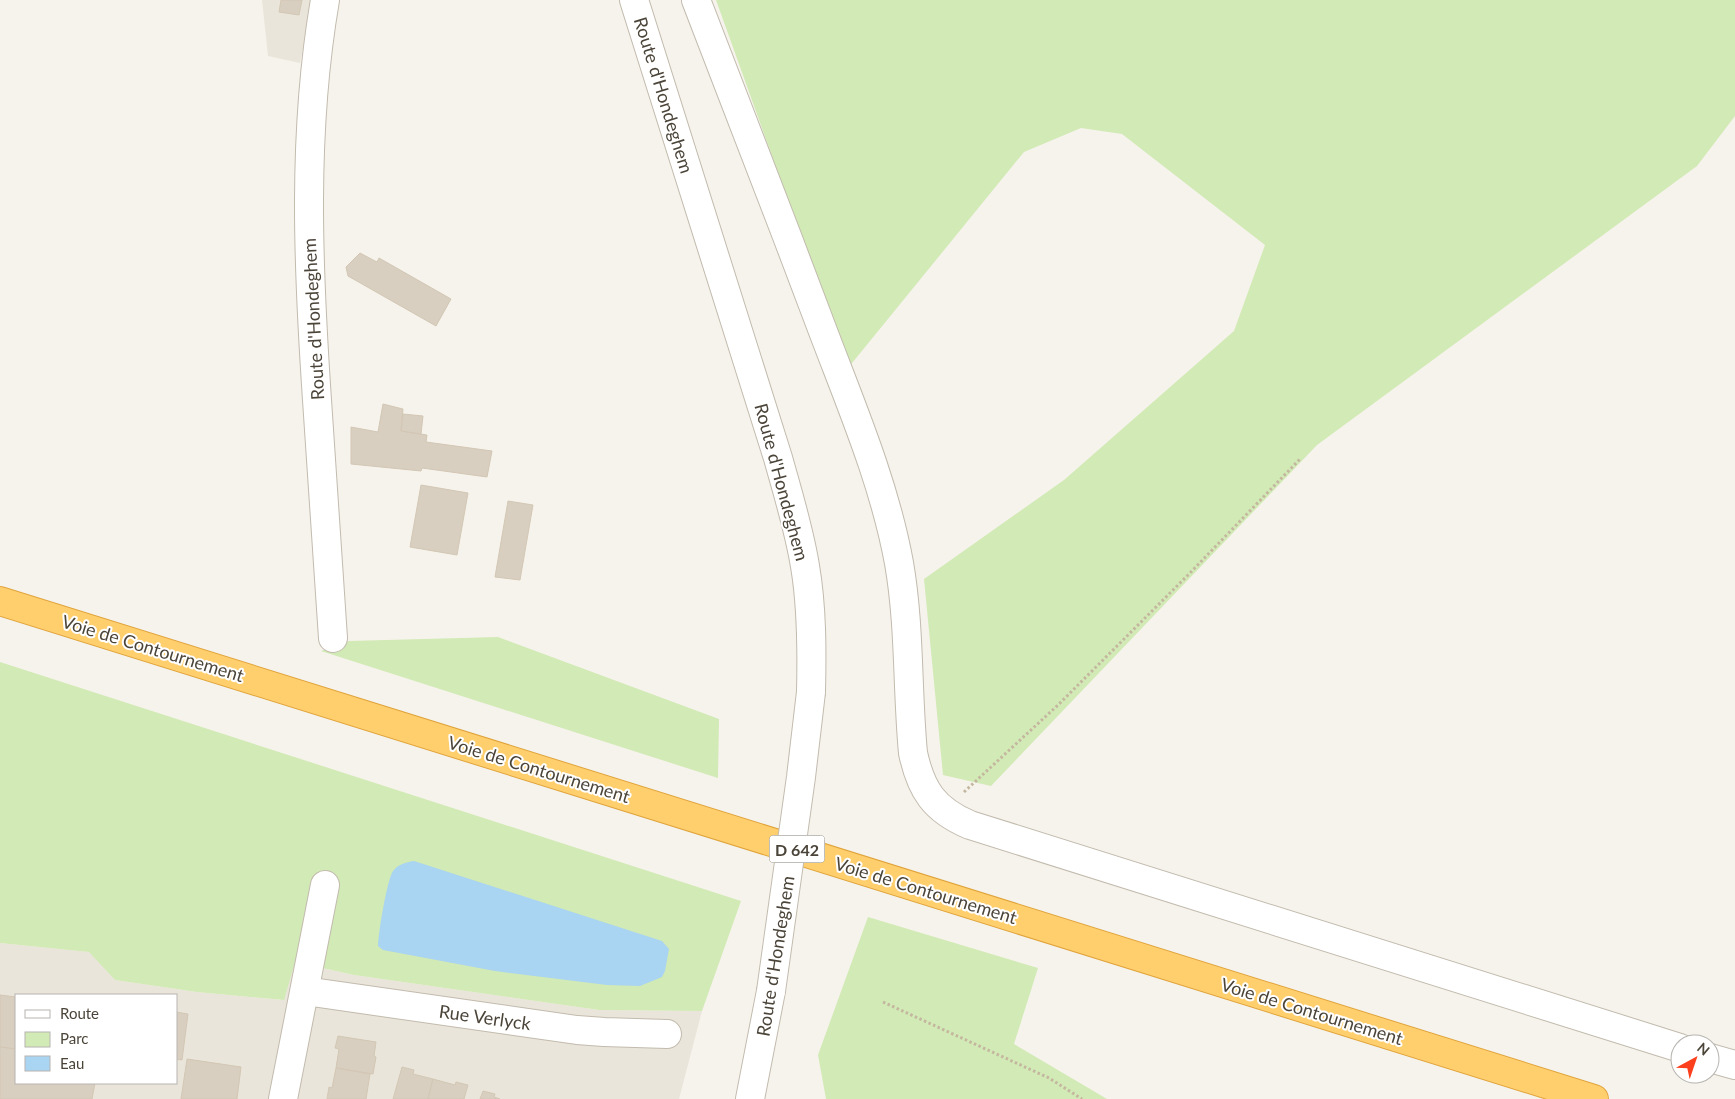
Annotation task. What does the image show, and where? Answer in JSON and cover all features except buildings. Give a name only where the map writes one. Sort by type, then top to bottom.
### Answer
[{"type":"highway","name":"Voie de Contournement","points":[[0,601],[1594,1099]]},
{"type":"street","name":"Route d'Hondeghem","points":[[325,0],[314,79],[308,202],[313,344],[333,638]]},
{"type":"street","name":"Route d'Hondeghem","points":[[634,0],[775,448],[793,511],[806,568],[812,657],[811,692],[771,991],[750,1099]]},
{"type":"street","points":[[696,0],[841,378],[880,488],[894,540],[902,587],[909,662],[913,753],[922,785],[932,800],[955,819],[970,825],[1670,1045]]},
{"type":"street","points":[[283,1099],[325,885]]},
{"type":"street","name":"Rue Verlyck","points":[[305,991],[577,1030],[667,1034]]},
{"type":"street","points":[[1720,1061],[1735,1065]]},
{"type":"path","points":[[944,811],[1065,698],[1301,458]]},
{"type":"path","points":[[883,1002],[1049,1078],[1082,1099]]},
{"type":"shaded area","points":[[262,0],[313,0],[300,63],[268,56]]},
{"type":"shaded area","points":[[0,943],[90,952],[115,980],[197,992],[283,1000],[294,962],[354,975],[599,1010],[702,1011],[679,1099],[0,1099]]},
{"type":"green space","points":[[716,0],[1735,0],[1735,116],[1697,166],[1317,445],[991,786],[943,775],[924,579],[1064,480],[1234,331],[1265,245],[1122,134],[1081,128],[1024,152],[848,368]]},
{"type":"green space","points":[[498,637],[719,719],[718,778],[321,651],[349,641]]},
{"type":"green space","points":[[0,662],[741,901],[702,1011],[599,1010],[354,975],[295,962],[284,1000],[197,992],[115,980],[89,952],[0,943]]},
{"type":"green space","points":[[868,917],[1038,968],[1014,1044],[1107,1099],[826,1099],[818,1055]]},
{"type":"water","points":[[414,861],[662,941],[669,949],[665,971],[662,977],[640,986],[607,985],[495,971],[383,950],[378,946],[378,940],[383,907],[391,876],[397,867]]}]
